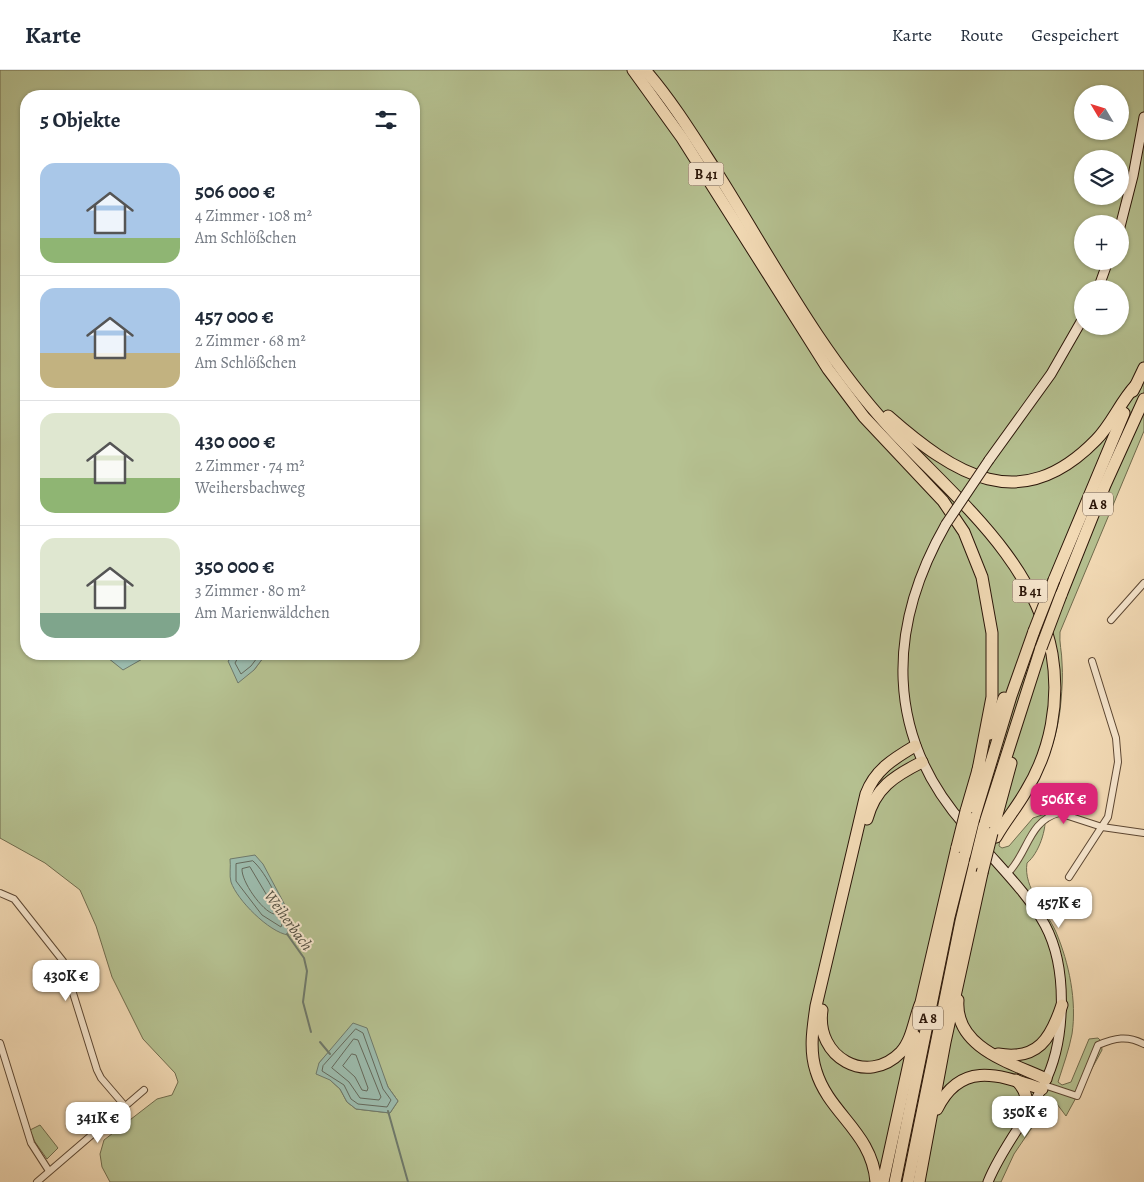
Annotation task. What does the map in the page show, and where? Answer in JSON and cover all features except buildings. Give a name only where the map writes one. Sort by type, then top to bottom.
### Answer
[{"type":"highway","name":"B 41","points":[[633,70],[682,138],[828,368],[864,417],[943,501],[964,532],[982,577],[992,633],[992,697],[978,770]]},
{"type":"highway","name":"B 41","points":[[645,70],[691,131],[818,336],[858,390],[888,426],[993,537],[1024,579],[1042,616],[1054,667],[1055,687],[1052,724],[1038,769],[991,832]]},
{"type":"highway","name":"A 8","points":[[895,1182],[961,851],[970,815],[1034,631],[1144,368]]},
{"type":"highway","points":[[858,390],[918,442],[950,464],[986,479],[1011,481],[1039,476],[1060,469],[1081,454],[1107,427],[1125,397],[1136,385]]},
{"type":"highway","name":"A 8","points":[[908,1182],[959,930],[975,863],[991,832],[1023,700],[1041,648],[1105,485],[1144,398]]},
{"type":"highway","points":[[970,815],[978,770],[1000,706],[1026,654]]},
{"type":"highway","points":[[876,1182],[872,1159],[864,1142],[821,1084],[813,1059],[813,1028],[818,996],[866,794],[874,777],[882,768],[914,746]]},
{"type":"highway","points":[[920,1005],[903,1050],[884,1064],[865,1067],[844,1061],[829,1048],[822,1031],[823,1006],[869,812],[880,790],[888,781],[922,762]]},
{"type":"highway","points":[[919,1182],[945,1042],[991,832]]},
{"type":"highway","points":[[883,1182],[920,1005],[961,851]]},
{"type":"highway","points":[[963,965],[958,1006],[964,1030],[971,1039],[991,1053],[1044,1084]]},
{"type":"highway","points":[[991,1053],[1008,1056],[1030,1052],[1039,1046],[1054,1030],[1062,1006]]},
{"type":"highway","points":[[931,1120],[946,1094],[966,1078],[987,1074],[1044,1084]]},
{"type":"highway","points":[[1016,1080],[1025,1092],[1027,1108],[1024,1116]]},
{"type":"street","points":[[1123,215],[1133,176],[1144,117]]},
{"type":"street","points":[[988,1182],[995,1164],[1044,1084],[1053,1056],[1062,1006],[1055,954],[1046,926],[1028,899],[943,801],[922,762],[914,746],[908,720],[903,652],[906,627],[920,577],[946,524],[1051,374],[1074,334]]},
{"type":"street","points":[[1111,620],[1144,583]]},
{"type":"street","points":[[1069,877],[1102,826],[1111,807],[1117,748],[1092,660]]},
{"type":"street","points":[[1007,874],[1021,858],[1033,830],[1040,822],[1052,815],[1067,815],[1102,826],[1144,832]]},
{"type":"street","points":[[0,893],[14,899],[63,960],[100,1078],[125,1106]]},
{"type":"street","points":[[1044,1084],[1077,1096],[1098,1045],[1116,1038],[1134,1039],[1144,1044]]},
{"type":"street","points":[[0,1043],[31,1143],[49,1171]]},
{"type":"street","points":[[38,1182],[144,1090]]},
{"type":"green space","points":[[0,70],[1144,70],[1144,431],[1060,632],[1062,659],[1061,701],[1059,720],[1048,757],[1032,791],[1000,839],[999,846],[1002,848],[1009,846],[1033,818],[1045,814],[1045,827],[1041,840],[1035,853],[1027,863],[1027,872],[1028,881],[1036,899],[1052,924],[1065,956],[1073,995],[1072,1034],[1058,1082],[1062,1085],[1071,1082],[1089,1039],[1098,1038],[1101,1041],[1102,1050],[1066,1116],[1057,1104],[1050,1101],[1014,1154],[1001,1182],[110,1182],[102,1167],[100,1154],[104,1140],[157,1099],[172,1095],[178,1082],[175,1073],[143,1039],[112,977],[96,926],[80,890],[45,863],[0,838]],"holes":[[[329,1052],[376,1059],[388,1087],[398,1101],[390,1113],[356,1109],[347,1102],[340,1089],[330,1080],[319,1063]]]},
{"type":"green space","points":[[40,1125],[58,1148],[47,1159],[35,1142],[30,1130]]},
{"type":"water","points":[[110,660],[140,660],[123,670]]},
{"type":"water","points":[[262,660],[254,670],[238,683],[228,661]]},
{"type":"water","points":[[255,855],[263,864],[286,907],[288,935],[280,933],[263,922],[247,906],[231,882],[230,859]]},
{"type":"water","points":[[353,1023],[367,1028],[388,1087],[398,1101],[390,1113],[356,1109],[347,1102],[340,1089],[330,1080],[316,1074],[319,1063]]},
{"type":"waterway","name":"Weiherbach","points":[[287,934],[304,958],[307,971],[303,1002],[311,1032]]},
{"type":"waterway","name":"Weiherbach","points":[[320,1042],[330,1054]]},
{"type":"waterway","name":"Weiherbach","points":[[388,1111],[408,1182]]}]
